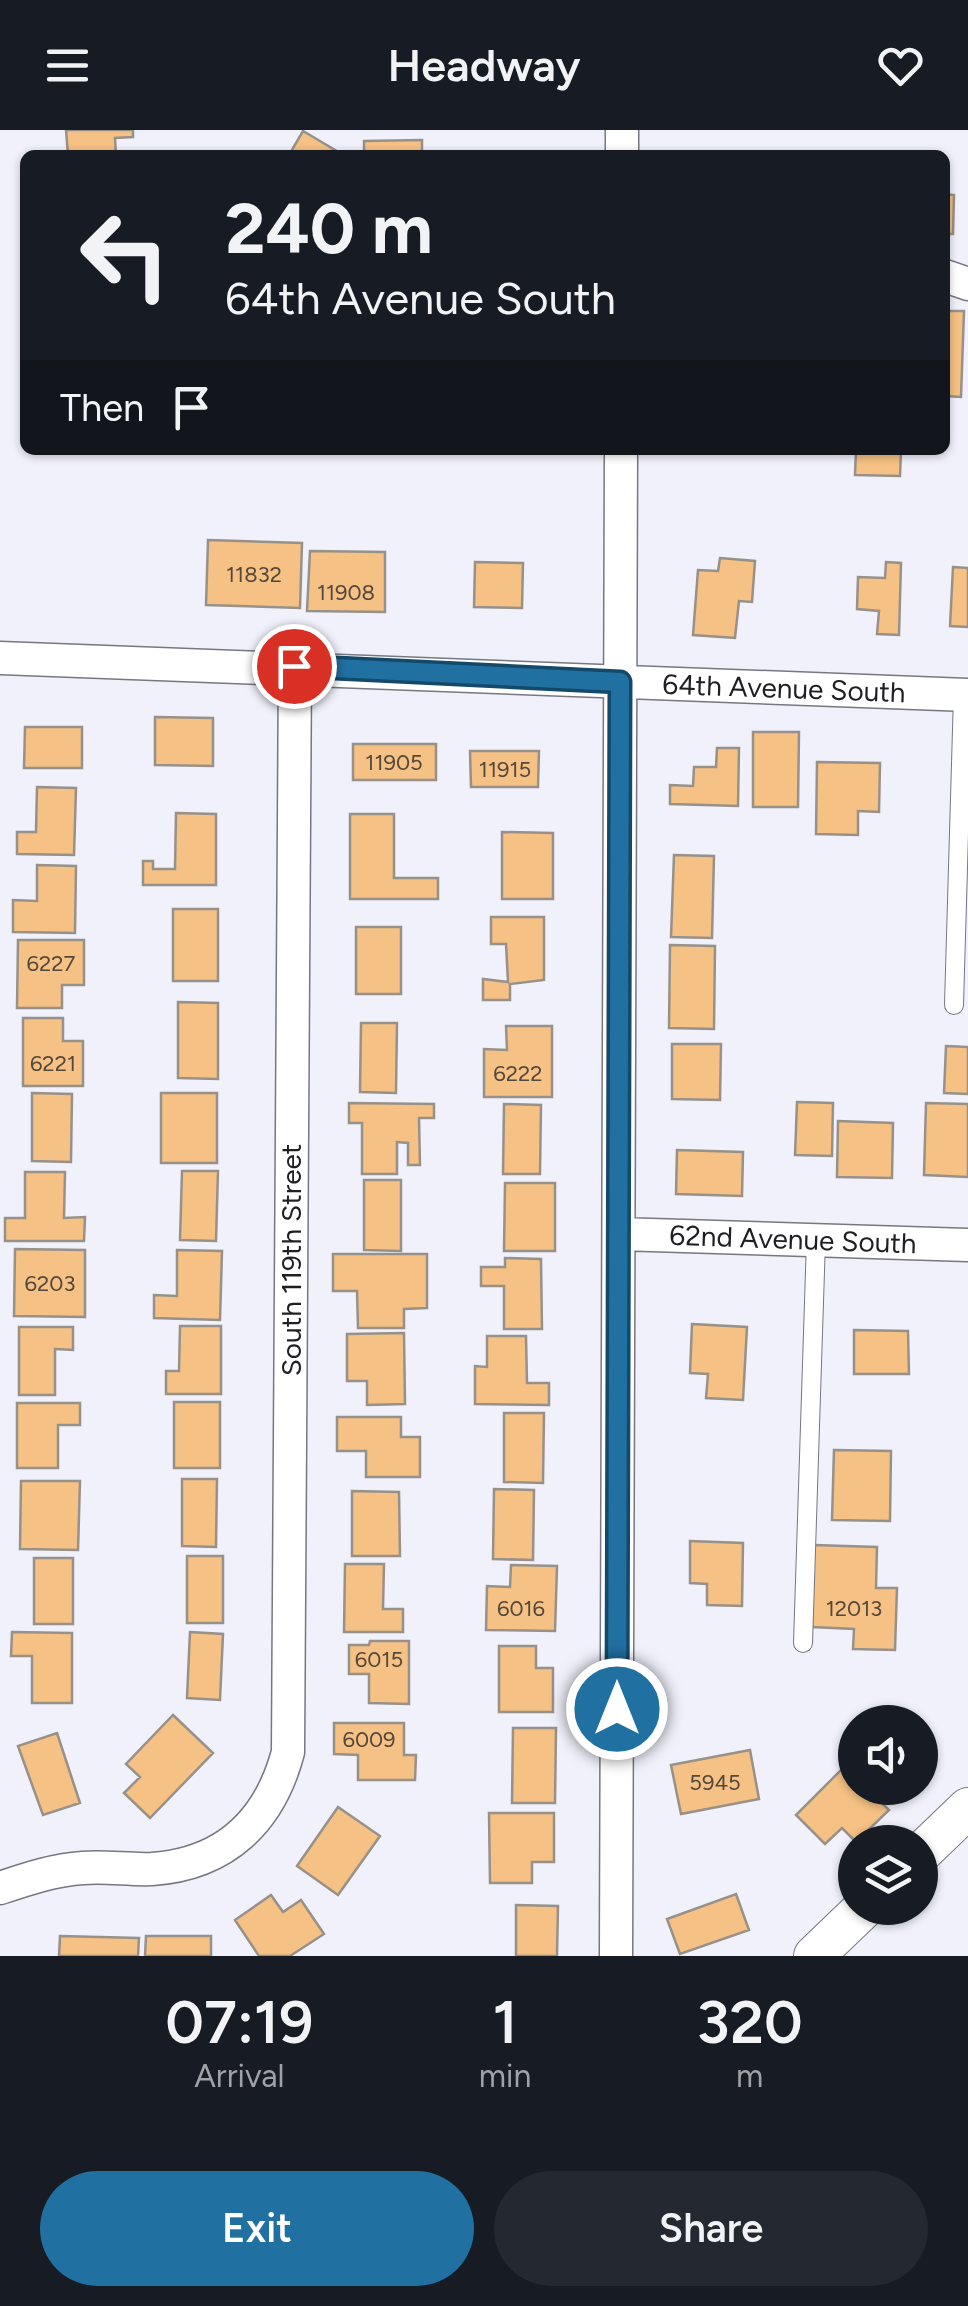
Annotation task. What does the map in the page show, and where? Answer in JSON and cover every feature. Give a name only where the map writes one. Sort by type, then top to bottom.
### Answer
[{"type":"street","points":[[616,1956],[621,455]]},
{"type":"street","name":"64th Avenue South","points":[[0,658],[294,666],[965,695]]},
{"type":"street","name":"South 119th Street","points":[[0,1888],[46,1872],[154,1868],[203,1859],[238,1837],[263,1813],[278,1788],[288,1752],[294,666]]},
{"type":"street","name":"62nd Avenue South","points":[[619,1234],[968,1245]]},
{"type":"street","points":[[938,1837],[967,1810]]},
{"type":"street","points":[[814,1956],[846,1925]]},
{"type":"lane","points":[[954,1005],[965,695]]},
{"type":"lane","points":[[802,1643],[816,1240]]},
{"type":"building","points":[[66,130],[133,130],[133,137],[115,138],[116,150],[68,150]]},
{"type":"building","points":[[303,131],[335,150],[292,150]]},
{"type":"building","points":[[422,140],[422,150],[364,150],[364,141]]},
{"type":"building","points":[[950,195],[954,195],[950,234]]},
{"type":"building","points":[[950,311],[964,311],[961,397],[950,396]]},
{"type":"building","points":[[856,455],[901,455],[900,476],[855,475]]},
{"type":"building","points":[[208,540],[302,543],[300,608],[206,605]]},
{"type":"building","points":[[310,551],[385,552],[385,612],[307,611]]},
{"type":"building","points":[[720,558],[755,561],[752,602],[739,601],[735,638],[693,635],[698,570],[718,571]]},
{"type":"building","points":[[475,562],[523,563],[522,608],[474,607]]},
{"type":"building","points":[[886,562],[901,563],[899,635],[877,634],[879,611],[857,609],[858,577],[885,578]]},
{"type":"building","points":[[953,567],[968,568],[968,627],[950,626]]},
{"type":"building","points":[[155,717],[213,718],[213,766],[155,765]]},
{"type":"building","points":[[25,727],[82,727],[82,768],[24,768]]},
{"type":"building","points":[[753,732],[799,732],[798,807],[753,807]]},
{"type":"building","points":[[353,744],[436,744],[436,780],[353,780]]},
{"type":"building","points":[[717,748],[739,748],[738,806],[670,804],[670,785],[693,786],[694,767],[716,767]]},
{"type":"building","points":[[470,751],[539,751],[538,787],[471,787]]},
{"type":"building","points":[[817,762],[880,763],[879,812],[858,811],[858,835],[816,834]]},
{"type":"building","points":[[37,787],[76,788],[74,855],[17,854],[17,832],[36,832]]},
{"type":"building","points":[[176,813],[216,814],[216,885],[143,885],[143,861],[153,861],[153,869],[175,869]]},
{"type":"building","points":[[350,814],[394,814],[394,878],[438,878],[438,899],[350,899]]},
{"type":"building","points":[[502,832],[553,833],[553,899],[502,899]]},
{"type":"building","points":[[674,855],[714,856],[712,938],[671,937]]},
{"type":"building","points":[[37,865],[76,866],[75,933],[13,932],[13,900],[37,901]]},
{"type":"building","points":[[173,909],[218,909],[218,981],[173,981]]},
{"type":"building","points":[[491,917],[544,917],[544,980],[510,984],[510,1000],[483,1000],[483,979],[508,982],[506,944],[491,944]]},
{"type":"building","points":[[356,927],[401,927],[401,994],[356,994]]},
{"type":"building","points":[[18,940],[84,940],[84,985],[62,985],[62,1008],[17,1008]]},
{"type":"building","points":[[670,945],[715,946],[714,1029],[669,1028]]},
{"type":"building","points":[[178,1002],[218,1003],[218,1079],[178,1078]]},
{"type":"building","points":[[23,1018],[63,1018],[63,1041],[83,1041],[83,1086],[23,1086]]},
{"type":"building","points":[[361,1023],[397,1023],[396,1093],[360,1092]]},
{"type":"building","points":[[506,1026],[552,1026],[552,1097],[484,1097],[484,1049],[507,1050]]},
{"type":"building","points":[[672,1044],[721,1044],[720,1100],[672,1099]]},
{"type":"building","points":[[946,1046],[968,1047],[968,1094],[944,1093]]},
{"type":"building","points":[[32,1093],[72,1094],[71,1162],[32,1161]]},
{"type":"building","points":[[161,1093],[217,1093],[217,1163],[161,1163]]},
{"type":"building","points":[[797,1102],[833,1103],[832,1156],[795,1155]]},
{"type":"building","points":[[349,1103],[434,1104],[434,1118],[419,1118],[420,1165],[408,1165],[408,1143],[397,1142],[397,1174],[362,1174],[362,1123],[349,1123]]},
{"type":"building","points":[[926,1103],[968,1104],[968,1177],[924,1175]]},
{"type":"building","points":[[504,1104],[541,1105],[540,1174],[503,1174]]},
{"type":"building","points":[[838,1121],[893,1123],[892,1178],[837,1177]]},
{"type":"building","points":[[677,1150],[743,1152],[742,1196],[676,1194]]},
{"type":"building","points":[[182,1171],[218,1171],[216,1241],[180,1240]]},
{"type":"building","points":[[25,1172],[65,1172],[64,1218],[85,1217],[84,1241],[5,1241],[5,1218],[25,1218]]},
{"type":"building","points":[[364,1180],[401,1180],[401,1251],[364,1250]]},
{"type":"building","points":[[505,1183],[555,1183],[555,1251],[504,1251]]},
{"type":"building","points":[[15,1249],[85,1250],[85,1317],[14,1316]]},
{"type":"building","points":[[177,1250],[222,1251],[220,1320],[154,1318],[154,1295],[177,1296]]},
{"type":"building","points":[[333,1254],[427,1254],[427,1308],[404,1309],[404,1328],[358,1328],[357,1291],[333,1291]]},
{"type":"building","points":[[505,1258],[541,1259],[542,1329],[504,1329],[504,1286],[481,1286],[481,1267],[505,1267]]},
{"type":"building","points":[[692,1324],[747,1327],[743,1400],[706,1398],[708,1374],[690,1373]]},
{"type":"building","points":[[180,1326],[221,1326],[221,1394],[166,1394],[166,1371],[179,1371]]},
{"type":"building","points":[[19,1327],[73,1327],[73,1350],[55,1349],[55,1395],[19,1395]]},
{"type":"building","points":[[854,1330],[908,1331],[909,1374],[854,1374]]},
{"type":"building","points":[[404,1333],[405,1404],[367,1405],[367,1381],[347,1381],[347,1334]]},
{"type":"building","points":[[487,1336],[526,1336],[527,1383],[549,1383],[549,1405],[475,1404],[475,1366],[487,1367]]},
{"type":"building","points":[[174,1402],[220,1402],[220,1468],[174,1468]]},
{"type":"building","points":[[17,1403],[80,1403],[80,1425],[58,1425],[58,1468],[17,1468]]},
{"type":"building","points":[[504,1413],[544,1413],[543,1483],[504,1482]]},
{"type":"building","points":[[337,1417],[401,1417],[401,1437],[420,1437],[420,1477],[366,1477],[366,1451],[337,1451]]},
{"type":"building","points":[[834,1450],[891,1451],[890,1521],[832,1520]]},
{"type":"building","points":[[182,1479],[217,1479],[216,1547],[182,1546]]},
{"type":"building","points":[[21,1481],[80,1481],[78,1550],[20,1549]]},
{"type":"building","points":[[494,1489],[534,1490],[533,1560],[493,1559]]},
{"type":"building","points":[[352,1491],[399,1492],[400,1556],[352,1556]]},
{"type":"building","points":[[690,1541],[743,1543],[742,1606],[707,1605],[707,1584],[690,1583]]},
{"type":"building","points":[[814,1545],[877,1547],[876,1588],[897,1588],[895,1650],[853,1649],[854,1629],[812,1627]]},
{"type":"building","points":[[187,1556],[223,1556],[223,1623],[187,1623]]},
{"type":"building","points":[[34,1558],[73,1558],[73,1624],[34,1624]]},
{"type":"building","points":[[345,1564],[384,1564],[383,1609],[403,1609],[403,1632],[344,1632]]},
{"type":"building","points":[[511,1565],[557,1566],[555,1631],[486,1630],[487,1586],[510,1587]]},
{"type":"building","points":[[12,1632],[72,1633],[72,1703],[32,1703],[32,1656],[11,1656]]},
{"type":"building","points":[[190,1632],[223,1634],[220,1700],[187,1698]]},
{"type":"building","points":[[370,1641],[409,1641],[409,1704],[369,1703],[369,1674],[349,1674],[349,1645],[369,1645]]},
{"type":"building","points":[[499,1646],[536,1646],[536,1668],[553,1668],[553,1712],[499,1712]]},
{"type":"building","points":[[173,1715],[213,1753],[150,1818],[124,1793],[140,1777],[126,1764]]},
{"type":"building","points":[[334,1723],[404,1723],[404,1755],[416,1755],[415,1780],[358,1780],[358,1755],[334,1754]]},
{"type":"building","points":[[513,1728],[556,1728],[555,1803],[512,1803]]},
{"type":"building","points":[[57,1733],[80,1803],[43,1815],[18,1746]]},
{"type":"building","points":[[750,1750],[759,1799],[681,1814],[671,1765]]},
{"type":"building","points":[[838,1773],[838,1805],[884,1805],[889,1810],[874,1825],[838,1825],[838,1832],[825,1844],[796,1815]]},
{"type":"building","points":[[338,1807],[380,1836],[338,1895],[297,1866]]},
{"type":"building","points":[[489,1813],[554,1813],[554,1862],[532,1862],[532,1883],[490,1883]]},
{"type":"building","points":[[736,1894],[749,1930],[680,1954],[667,1919]]},
{"type":"building","points":[[271,1895],[283,1912],[301,1900],[324,1934],[290,1956],[259,1956],[235,1920]]},
{"type":"building","points":[[516,1905],[558,1906],[557,1956],[516,1956]]},
{"type":"building","points":[[60,1936],[139,1938],[138,1956],[59,1956]]},
{"type":"building","points":[[146,1936],[211,1936],[211,1956],[145,1956]]},
{"type":"route","points":[[294,666],[620,682],[617,1709]]}]
